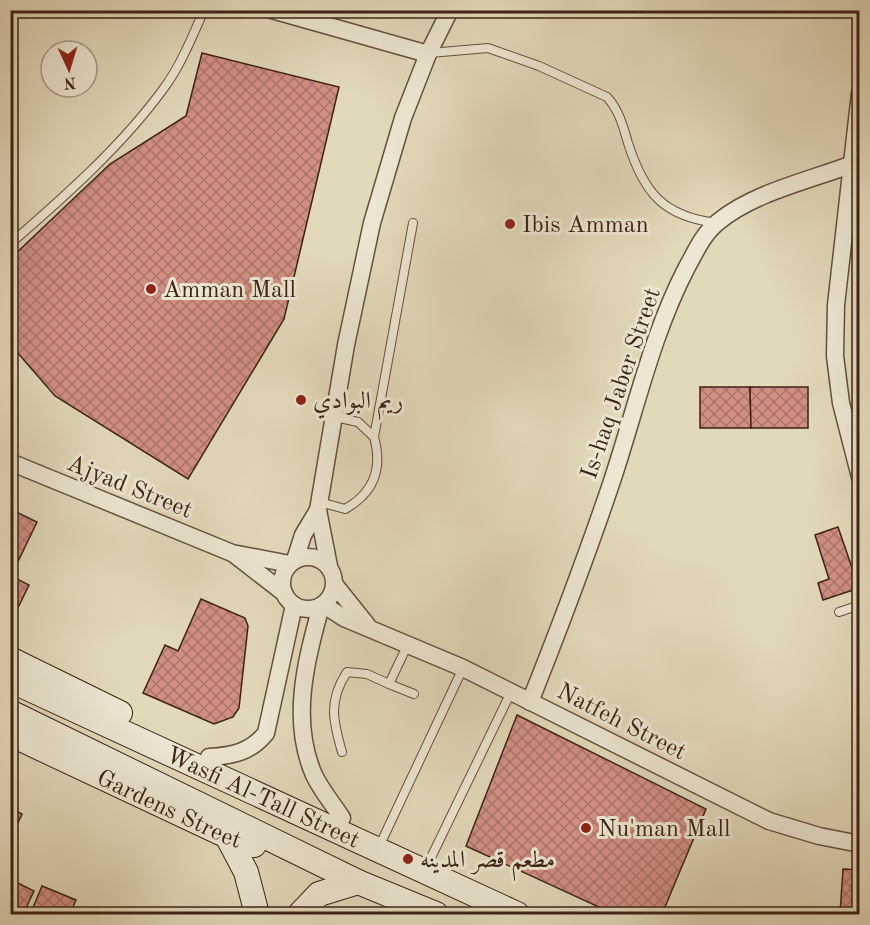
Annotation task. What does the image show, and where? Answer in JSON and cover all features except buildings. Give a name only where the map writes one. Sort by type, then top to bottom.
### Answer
[{"type":"main road","points":[[10,659],[209,757],[342,818],[375,848]]},
{"type":"main road","name":"Wasfi Al-Tall Street","points":[[10,680],[517,915]]},
{"type":"main road","name":"Wasfi Al-Tall Street","points":[[10,711],[358,882],[436,915]]},
{"type":"main road","name":"Gardens Street","points":[[10,734],[227,836],[281,856],[333,869]]},
{"type":"main road","points":[[227,836],[246,872],[257,915]]},
{"type":"main road","points":[[300,915],[319,894],[358,882]]},
{"type":"street","points":[[272,10],[428,54]]},
{"type":"street","points":[[209,757],[244,752],[258,743],[266,733],[289,599],[282,579],[319,506],[350,324],[377,200],[403,118],[428,54],[450,10]]},
{"type":"street","points":[[860,93],[850,165],[836,305],[835,356],[841,403],[860,477]]},
{"type":"street","name":"Is-haq Jaber Street","points":[[530,702],[576,587],[658,333],[674,293],[702,238],[717,223],[735,211],[770,194],[850,165]]},
{"type":"street","name":"Ajyad Street","points":[[10,462],[232,553],[292,562]]},
{"type":"street","points":[[289,599],[307,609],[322,605],[329,599],[335,585],[329,566],[319,506]]},
{"type":"street","name":"Ajyad Street","points":[[232,553],[289,599]]},
{"type":"street","points":[[292,562],[313,556],[329,566]]},
{"type":"street","name":"Natfeh Street","points":[[335,585],[368,626]]},
{"type":"street","points":[[322,605],[306,659],[302,732],[315,778],[342,818]]},
{"type":"street","name":"Natfeh Street","points":[[322,605],[344,618],[368,626],[463,668],[769,821],[819,836],[860,844]]},
{"type":"lane","points":[[10,244],[111,149],[165,87],[190,42],[204,10]]},
{"type":"lane","points":[[428,54],[488,48],[539,66],[607,97],[615,106],[632,153],[651,193],[677,214],[694,220],[717,223]]},
{"type":"lane","points":[[319,506],[345,509],[361,500],[376,475],[377,448],[374,437],[413,223]]},
{"type":"lane","points":[[335,417],[358,422],[374,437]]},
{"type":"lane","points":[[839,612],[860,605]]},
{"type":"lane","points":[[389,684],[408,644]]},
{"type":"lane","points":[[375,848],[453,684],[463,668]]},
{"type":"lane","points":[[342,752],[333,720],[336,689],[347,672],[368,674],[414,694]]},
{"type":"lane","points":[[424,872],[511,692]]},
{"type":"place","name":"Ibis Amman","points":[[510,224]]},
{"type":"place","name":"Amman Mall","points":[[151,289]]},
{"type":"place","name":"ريم البوادي","points":[[301,400]]},
{"type":"place","name":"Nu'man Mall","points":[[586,828]]},
{"type":"place","name":"مطعم قصر المدينه","points":[[408,859]]}]
